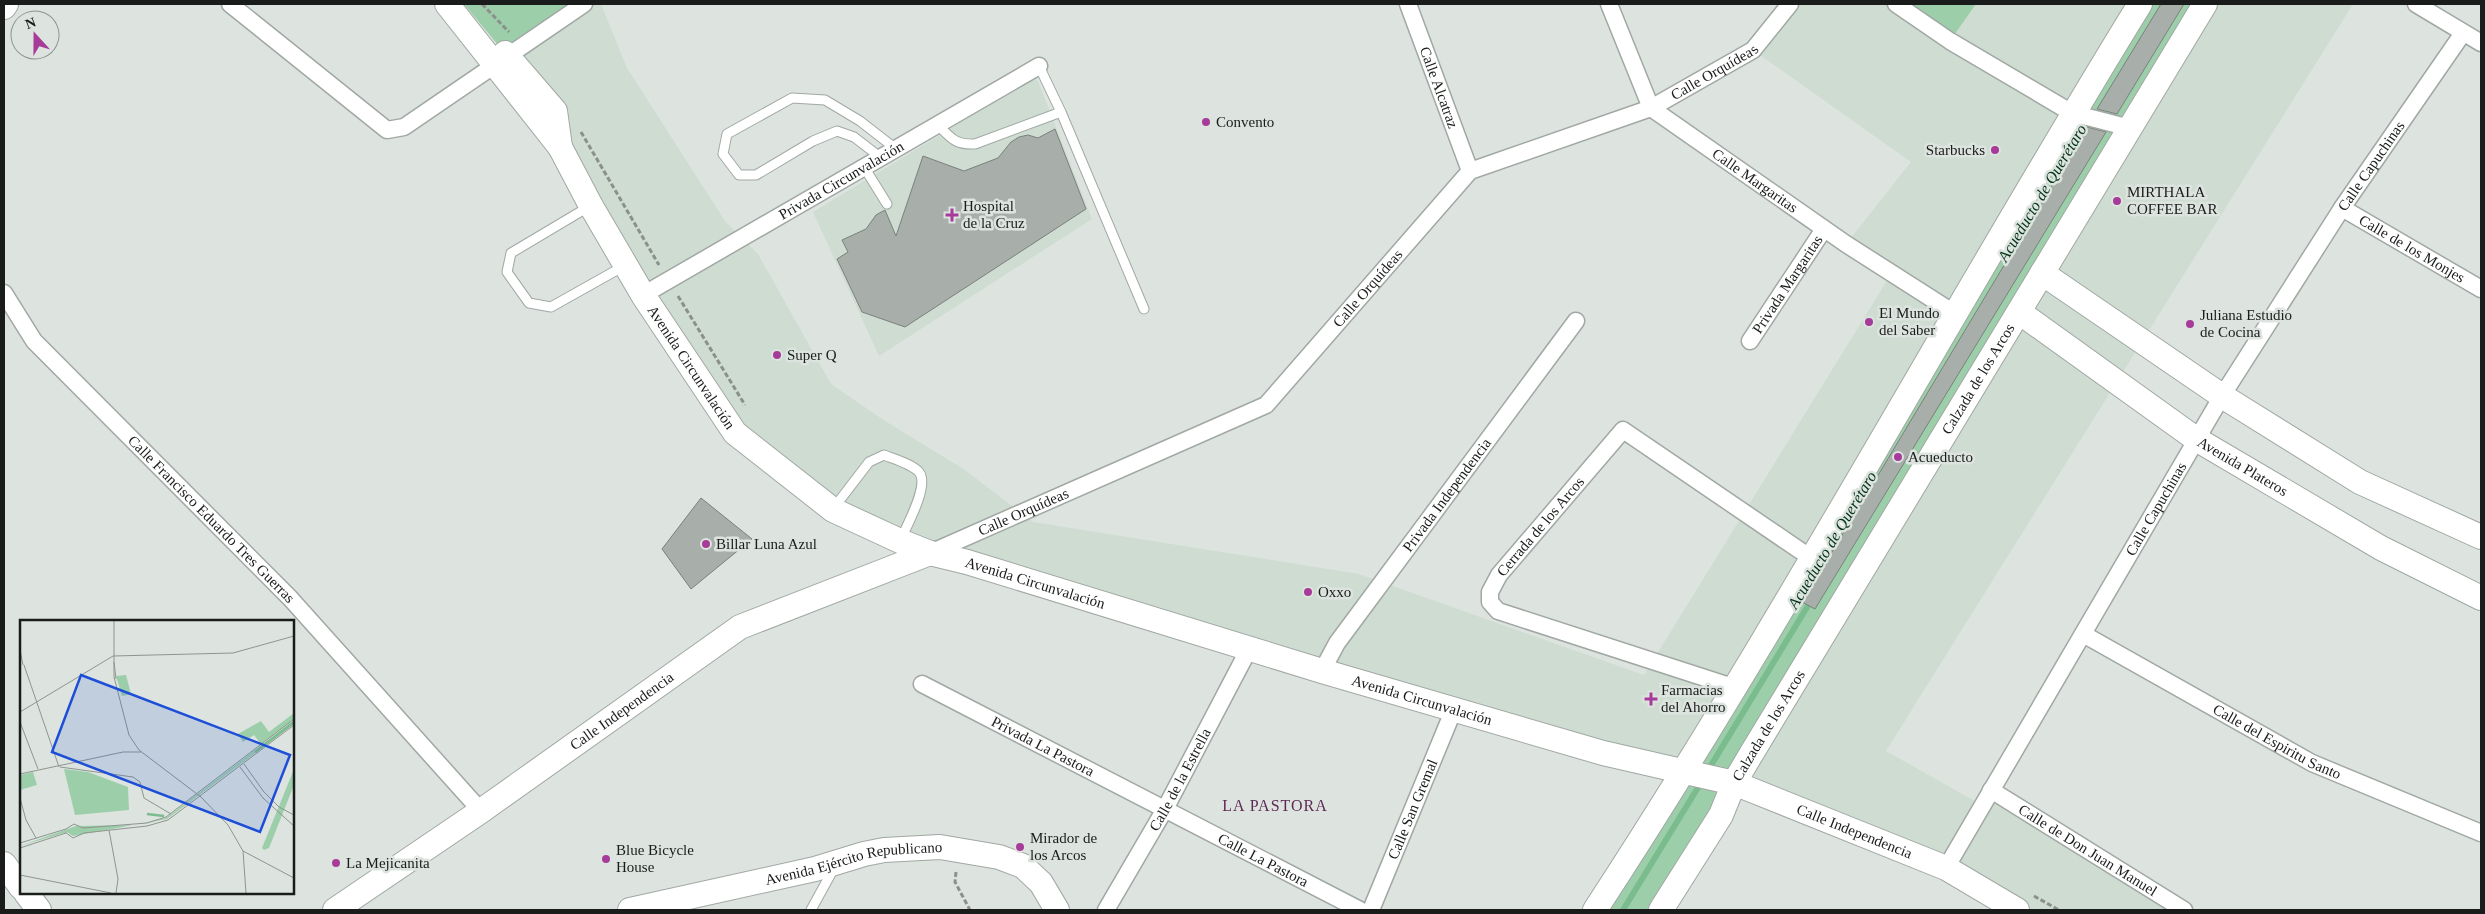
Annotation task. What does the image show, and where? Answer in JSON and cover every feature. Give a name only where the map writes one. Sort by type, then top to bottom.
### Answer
[{"type":"street","points":[[230,4],[387,130],[404,128],[584,4]]},
{"type":"street","name":"Avenida Circunvalación","points":[[447,4],[508,56]]},
{"type":"street","name":"Avenida Circunvalación","points":[[464,4],[508,56],[591,206],[644,295],[735,433],[833,510],[930,553],[967,562],[1250,647],[1322,671],[1603,753],[1679,780]]},
{"type":"street","name":"Calle Alcatraz","points":[[1408,4],[1470,171]]},
{"type":"street","points":[[1609,4],[1651,108]]},
{"type":"street","name":"Calle Orquídeas","points":[[930,553],[1266,405],[1470,171],[1651,108],[1753,50],[1790,4]]},
{"type":"street","points":[[1896,4],[1950,41],[2072,113],[2130,128]]},
{"type":"street","points":[[1595,910],[1679,780],[2072,113],[2140,4]]},
{"type":"street","name":"Calzada de los Arcos","points":[[1661,910],[1721,815],[1734,783],[2205,4]]},
{"type":"street","points":[[2416,4],[2481,43]]},
{"type":"street","name":"Calle Capuchinas","points":[[1946,868],[1966,837],[1991,790],[2196,438],[2342,208],[2463,32]]},
{"type":"street","name":"Privada Circunvalación","points":[[644,295],[1039,66]]},
{"type":"street","name":"Calle Margaritas","points":[[1651,108],[1824,229],[1954,313]]},
{"type":"street","name":"Calle de los Monjes","points":[[2342,208],[2481,289]]},
{"type":"street","name":"Privada Margaritas","points":[[1750,341],[1824,229]]},
{"type":"street","points":[[2042,273],[2222,396],[2360,482],[2481,537]]},
{"type":"street","name":"Calle Francisco Eduardo Tres Guerras","points":[[4,293],[34,341],[290,598],[481,811]]},
{"type":"street","name":"Avenida Plateros","points":[[2018,312],[2196,438],[2381,548],[2481,598]]},
{"type":"street","name":"Privada Independencia","points":[[1322,671],[1337,643],[1576,322]]},
{"type":"street","name":"Cerrada de los Arcos","points":[[1733,687],[1498,611],[1490,602],[1490,592],[1499,575],[1623,430],[1811,558]]},
{"type":"street","name":"Calle Independencia","points":[[335,910],[481,811],[740,627],[930,553]]},
{"type":"street","name":"Calle del Espiritu Santo","points":[[2083,634],[2312,763],[2481,832]]},
{"type":"street","name":"Calle de la Estrella","points":[[1106,910],[1165,809],[1250,647]]},
{"type":"street","name":"Privada La Pastora","points":[[922,684],[1165,809]]},
{"type":"street","name":"Calle San Gremal","points":[[1371,910],[1454,709]]},
{"type":"street","name":"Calle Independencia","points":[[1679,780],[1734,783],[1946,868],[2017,910]]},
{"type":"street","name":"Calle de Don Juan Manuel","points":[[1991,790],[2184,910]]},
{"type":"street","name":"Calle La Pastora","points":[[1165,809],[1360,910]]},
{"type":"street","name":"Avenida Ejército Republicano","points":[[630,910],[815,869],[838,861],[884,850],[940,847],[999,857],[1023,866],[1032,873],[1057,910]]},
{"type":"street","points":[[4,864],[20,885]]},
{"type":"street","points":[[27,894],[39,910]]},
{"type":"lane","points":[[1039,66],[1061,112],[1144,309]]},
{"type":"lane","points":[[880,158],[854,136],[837,131],[813,141],[756,175],[739,175],[723,154],[727,134],[792,98],[825,100],[860,121],[896,149]]},
{"type":"lane","points":[[938,125],[953,140],[962,144],[975,144],[1061,112]]},
{"type":"lane","points":[[864,167],[887,204]]},
{"type":"lane","points":[[591,206],[511,253],[507,272],[530,303],[551,308],[626,265]]},
{"type":"lane","points":[[833,510],[869,462],[884,455],[919,472],[924,482],[900,541]]},
{"type":"lane","points":[[812,910],[838,861]]},
{"type":"path","points":[[482,4],[508,56]]},
{"type":"path","points":[[580,131],[748,410]]},
{"type":"path","points":[[955,882],[970,910]]},
{"type":"shaded area","points":[[584,4],[601,4],[627,68],[725,221],[758,254],[831,384],[882,419],[965,470],[1033,522],[1359,574],[1644,675],[1891,274],[1846,244],[1911,162],[1753,50],[1790,4],[1896,4],[1950,41],[1976,4],[2140,4],[1684,772],[883,535],[735,433],[508,57]]},
{"type":"shaded area","points":[[2205,4],[2353,4],[1886,751],[1982,805],[1991,790],[2184,910],[2017,910],[1734,783]]},
{"type":"shaded area","name":"Hospital de la Cruz","points":[[1034,78],[1038,81],[1092,219],[879,356],[813,212]]},
{"type":"green space","points":[[464,4],[584,4],[508,57]]},
{"type":"green space","points":[[1896,4],[1976,4],[1950,41]]},
{"type":"green space","points":[[2153,4],[2196,4],[1868,542],[1670,876],[1647,910],[1606,910]]},
{"type":"building","points":[[2161,4],[2184,4],[2117,114],[2097,109]]},
{"type":"building","points":[[2087,127],[2106,132],[1815,609],[1802,602]]},
{"type":"building","name":"Hospital de la Cruz","points":[[1055,129],[1086,209],[905,327],[862,312],[837,259],[848,252],[842,240],[866,229],[876,215],[885,210],[896,236],[923,156],[964,171],[998,158],[1011,142],[1019,137],[1028,135],[1038,138]]},
{"type":"building","name":"Billar Luna Azul","points":[[701,498],[752,539],[691,589],[662,549]]},
{"type":"waterway","name":"Acueducto de Querétaro","points":[[1707,772],[1812,599]]},
{"type":"waterway","name":"Acueducto de Querétaro","points":[[1623,910],[1702,781]]},
{"type":"place","name":"Convento","points":[[1206,122]]},
{"type":"place","name":"Starbucks","points":[[1995,150]]},
{"type":"place","name":"MIRTHALA COFFEE BAR","points":[[2117,201]]},
{"type":"place","name":"Hospital de la Cruz","points":[[952,215]]},
{"type":"place","name":"El Mundo del Saber","points":[[1869,322]]},
{"type":"place","name":"Juliana Estudio de Cocina","points":[[2190,324]]},
{"type":"place","name":"Super Q","points":[[777,355]]},
{"type":"place","name":"Acueducto","points":[[1898,457]]},
{"type":"place","name":"Billar Luna Azul","points":[[706,544]]},
{"type":"place","name":"Oxxo","points":[[1308,592]]},
{"type":"place","name":"Farmacias del Ahorro","points":[[1651,699]]},
{"type":"place","name":"Mirador de los Arcos","points":[[1020,847]]},
{"type":"place","name":"Blue Bicycle House","points":[[606,859]]},
{"type":"place","name":"La Mejicanita","points":[[336,863]]},
{"type":"district","name":"LA PASTORA","points":[[1275,805]]}]
